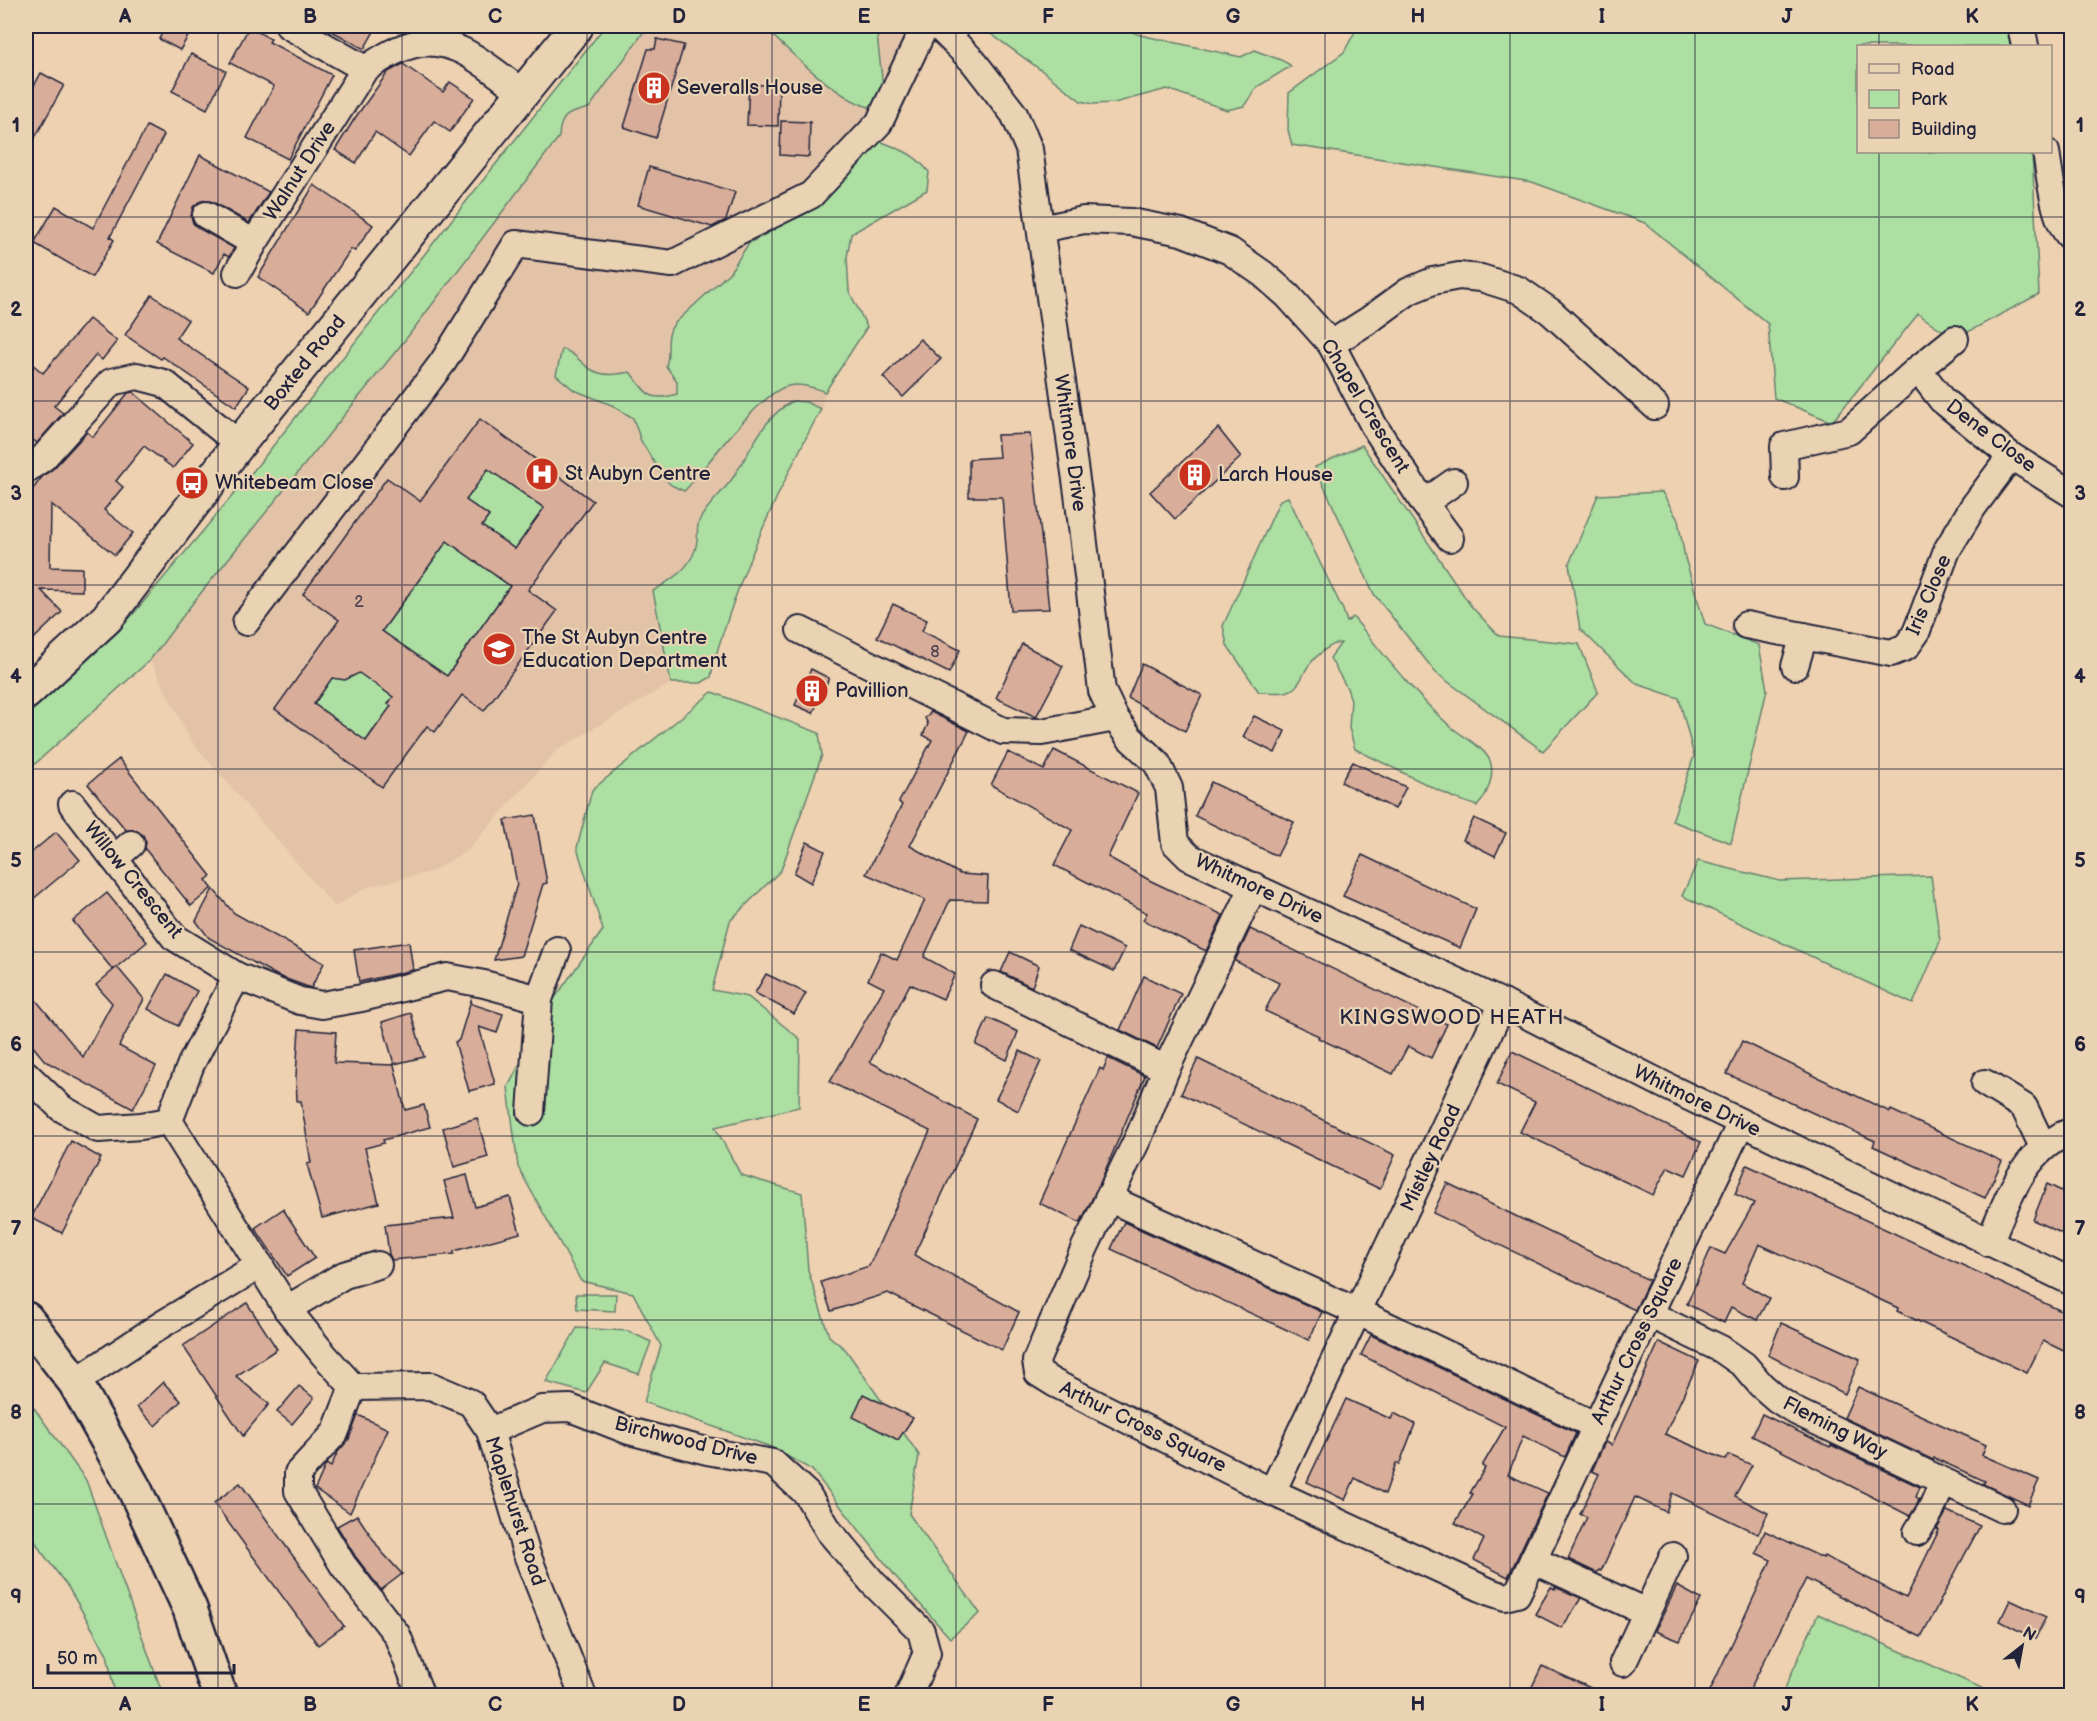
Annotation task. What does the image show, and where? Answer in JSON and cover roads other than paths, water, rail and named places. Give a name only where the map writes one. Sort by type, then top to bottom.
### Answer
[{"type":"main road","points":[[26,1319],[75,1382],[146,1515],[190,1609],[220,1695]]},
{"type":"street","points":[[290,26],[366,69]]},
{"type":"street","name":"Boxted Road","points":[[26,693],[106,618],[239,444],[577,26]]},
{"type":"street","points":[[246,622],[442,362],[516,243],[672,264],[811,195],[879,123],[925,26]]},
{"type":"street","name":"Whitmore Drive","points":[[938,26],[974,61],[1014,114],[1029,150],[1078,494],[1102,691],[1114,718],[1130,738],[1157,763],[1169,788],[1175,843],[1188,857],[1503,1003],[1742,1123],[2072,1281]]},
{"type":"street","points":[[2021,26],[2025,45]]},
{"type":"street","name":"Walnut Drive","points":[[237,273],[366,69],[392,53],[416,44],[449,44],[523,93]]},
{"type":"street","points":[[2046,153],[2058,214],[2065,233],[2072,238]]},
{"type":"street","points":[[206,215],[254,243]]},
{"type":"street","name":"Chapel Crescent","points":[[1041,230],[1084,220],[1131,222],[1180,231],[1230,251],[1263,274],[1288,296],[1331,344],[1374,426],[1424,503],[1450,538]]},
{"type":"street","points":[[1331,344],[1409,291],[1433,281],[1459,276],[1481,278],[1519,290],[1551,312],[1655,406]]},
{"type":"street","points":[[1785,477],[1784,446],[1850,431],[1918,369],[1955,339]]},
{"type":"street","name":"Dene Close","points":[[1918,369],[1942,400],[2011,456],[2072,494]]},
{"type":"street","points":[[26,470],[43,458],[111,382],[137,376],[164,383],[239,444]]},
{"type":"street","name":"Iris Close","points":[[1746,625],[1891,653],[1906,647],[1916,633],[1947,550],[1973,507],[2011,456]]},
{"type":"street","points":[[1424,503],[1454,482]]},
{"type":"street","points":[[800,630],[1003,731],[1042,732],[1114,718]]},
{"type":"street","points":[[1795,666],[1804,636]]},
{"type":"street","name":"Willow Crescent","points":[[72,804],[122,852],[174,937],[237,976],[300,1001],[322,1005],[362,998],[447,976],[539,999]]},
{"type":"street","name":"Arthur Cross Square","points":[[1254,886],[1166,1069],[1140,1134],[1085,1247],[1036,1362],[1038,1373],[1054,1383],[1272,1492],[1505,1597],[1517,1594],[1742,1123]]},
{"type":"street","points":[[531,1112],[539,999],[557,950]]},
{"type":"street","points":[[170,1121],[191,1064],[237,976]]},
{"type":"street","points":[[994,985],[1166,1069]]},
{"type":"street","name":"Mistley Road","points":[[1272,1492],[1407,1211],[1503,1003]]},
{"type":"street","points":[[26,1074],[61,1108],[98,1129],[170,1121]]},
{"type":"street","points":[[1985,1083],[2024,1107],[2043,1147]]},
{"type":"street","points":[[170,1121],[287,1309],[353,1387],[335,1433],[298,1473],[297,1491],[344,1566],[397,1635],[421,1695]]},
{"type":"street","points":[[1989,1243],[2011,1191],[2028,1162],[2043,1147],[2061,1135],[2072,1131]]},
{"type":"street","points":[[1108,1198],[1357,1312],[1596,1426]]},
{"type":"street","points":[[75,1382],[161,1325],[260,1265]]},
{"type":"street","points":[[287,1309],[344,1275],[378,1265]]},
{"type":"street","name":"Fleming Way","points":[[1649,1314],[1721,1349],[1744,1365],[1761,1386],[1777,1400],[1797,1412],[2001,1509]]},
{"type":"street","name":"Maplehurst Road","points":[[353,1387],[431,1386],[471,1403],[490,1431],[526,1552],[583,1695]]},
{"type":"street","name":"Birchwood Drive","points":[[490,1431],[542,1409],[570,1408],[629,1431],[707,1451],[773,1462],[807,1494],[829,1531],[873,1582],[921,1631],[927,1653],[908,1695]]},
{"type":"street","points":[[1917,1532],[1931,1510],[1943,1482]]},
{"type":"street","points":[[1623,1663],[1673,1556]]},
{"type":"street","points":[[1533,1560],[1646,1612]]},
{"type":"place","name":"Severalls House","points":[[654,88]]},
{"type":"place","name":"St Aubyn Centre","points":[[542,474]]},
{"type":"place","name":"Larch House","points":[[1195,475]]},
{"type":"place","name":"Whitebeam Close","points":[[192,483]]},
{"type":"place","name":"The St Aubyn Centre Education Department","points":[[499,649]]},
{"type":"place","name":"Pavillion","points":[[812,691]]},
{"type":"district","name":"KINGSWOOD HEATH","points":[[1452,1017]]}]
